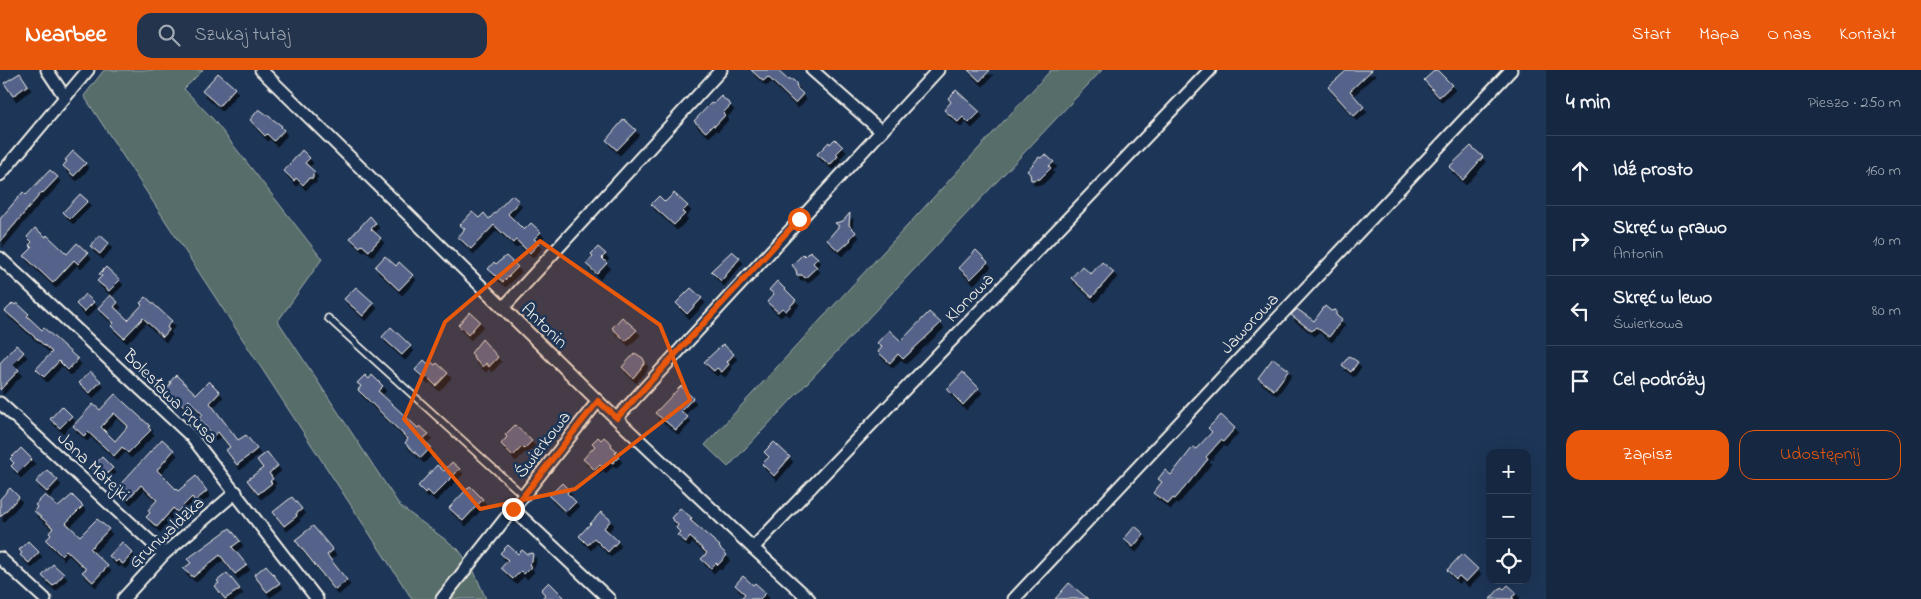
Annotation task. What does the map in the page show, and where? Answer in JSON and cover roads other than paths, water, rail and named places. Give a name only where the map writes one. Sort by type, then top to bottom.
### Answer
[{"type":"street","points":[[47,70],[65,97]]},
{"type":"street","points":[[0,174],[88,70]]},
{"type":"street","name":"Antonin","points":[[261,70],[598,401],[809,599]]},
{"type":"street","points":[[503,308],[720,70]]},
{"type":"street","points":[[812,70],[880,131]]},
{"type":"street","points":[[617,418],[938,70]]},
{"type":"street","name":"Klonowa","points":[[753,548],[1210,70]]},
{"type":"street","name":"Jaworowa","points":[[1014,599],[1510,70]]},
{"type":"street","name":"Bolesława Prusa","points":[[0,258],[191,436],[317,599]]},
{"type":"street","name":"Świerkowa","points":[[442,599],[598,401]]},
{"type":"street","name":"Jana Matejki","points":[[0,403],[164,554]]},
{"type":"street","name":"Grunwaldzka","points":[[123,599],[164,554],[236,492]]},
{"type":"street","points":[[513,509],[609,599]]},
{"type":"street","points":[[0,558],[44,599]]},
{"type":"lane","points":[[328,318],[524,496]]}]
